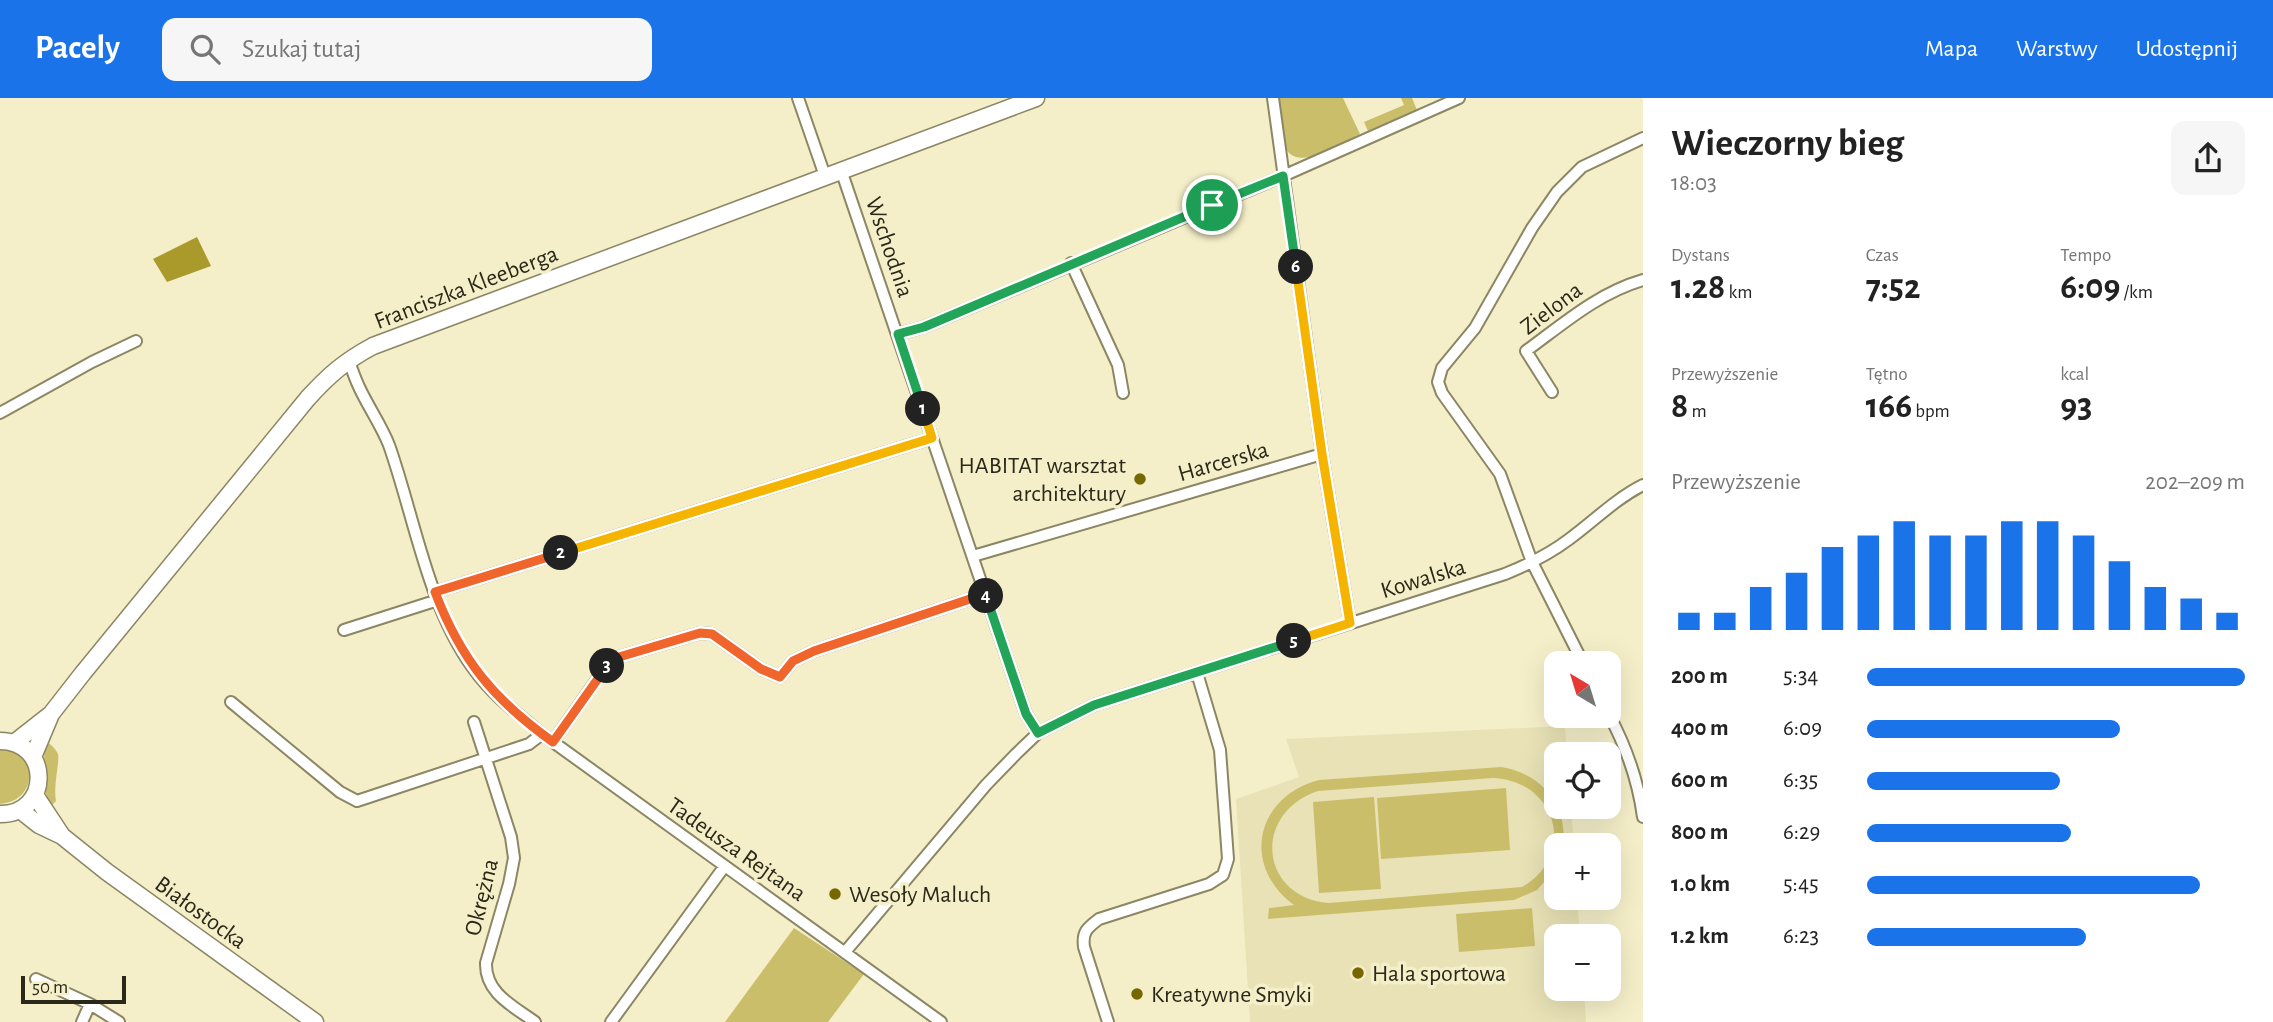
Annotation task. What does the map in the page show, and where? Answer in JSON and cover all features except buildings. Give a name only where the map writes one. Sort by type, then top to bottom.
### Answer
[{"type":"street","points":[[797,98],[825,176]]},
{"type":"street","name":"Franciszka Kleeberga","points":[[33,757],[51,714],[308,398],[348,359],[373,346],[1036,98]]},
{"type":"street","points":[[1273,98],[1322,454],[1350,623]]},
{"type":"street","points":[[898,334],[924,327],[1283,176],[1459,98]]},
{"type":"street","points":[[1577,651],[1532,562],[1500,474],[1442,393],[1438,382],[1441,368],[1475,328],[1532,228],[1557,191],[1582,167],[1643,138]]},
{"type":"street","name":"Wschodnia","points":[[841,170],[1026,714],[1038,733]]},
{"type":"street","points":[[1071,263],[1118,365],[1124,393]]},
{"type":"street","name":"Zielona","points":[[1552,392],[1526,351],[1600,298],[1620,286],[1643,280]]},
{"type":"street","points":[[0,413],[136,341]]},
{"type":"street","name":"Tadeusza Rejtana","points":[[348,359],[361,391],[381,425],[437,596],[473,668],[501,701],[542,734],[845,952],[936,1021]]},
{"type":"street","points":[[344,630],[437,596],[932,438]]},
{"type":"street","name":"Harcerska","points":[[973,556],[1322,454]]},
{"type":"street","name":"Kowalska","points":[[845,952],[986,785],[1038,733],[1094,705],[1504,574],[1532,562],[1566,541],[1630,491],[1643,485]]},
{"type":"street","points":[[553,742],[608,664],[619,657],[700,633],[712,634],[761,669],[780,677],[793,661],[814,651],[985,594]]},
{"type":"street","points":[[1108,1022],[1084,947],[1082,937],[1087,928],[1099,919],[1209,884],[1223,875],[1228,859],[1220,750],[1197,673]]},
{"type":"street","points":[[231,702],[340,792],[357,801],[529,744],[542,734]]},
{"type":"street","name":"Franciszka Kleeberga","points":[[7,742],[51,714]]},
{"type":"street","name":"Okrężna","points":[[474,722],[511,837],[514,858],[486,963],[486,974],[490,986],[502,998],[535,1022]]},
{"type":"street","points":[[1616,728],[1639,789],[1643,817]]},
{"type":"street","points":[[0,814],[20,810],[35,795],[39,776],[33,757],[21,746],[7,742]]},
{"type":"street","name":"Białostocka","points":[[35,795],[62,836]]},
{"type":"street","name":"Białostocka","points":[[20,810],[39,825],[62,836],[107,872],[315,1022]]},
{"type":"street","points":[[611,1022],[724,867]]},
{"type":"street","points":[[36,979],[90,1004],[119,1022]]},
{"type":"street","points":[[82,1022],[90,1004]]},
{"type":"shaded area","points":[[1278,98],[1343,98],[1360,134],[1330,150],[1297,157],[1289,153],[1284,144]]},
{"type":"shaded area","points":[[1401,98],[1412,98],[1417,110],[1368,131],[1364,122],[1404,105]]},
{"type":"shaded area","points":[[197,237],[211,266],[167,282],[153,259]]},
{"type":"shaded area","points":[[1565,728],[1566,742],[1544,742],[1544,819],[1572,819],[1573,833],[1544,833],[1544,910],[1578,910],[1579,924],[1544,924],[1544,1001],[1585,1001],[1586,1022],[1250,1022],[1236,799],[1299,777],[1286,739]]},
{"type":"shaded area","points":[[46,741],[58,754],[56,801],[50,807],[44,774]]},
{"type":"shaded area","points":[[0,750],[12,751],[21,757],[27,765],[29,775],[28,785],[22,794],[13,801],[0,804]]},
{"type":"shaded area","points":[[1501,767],[1528,776],[1544,788],[1544,805],[1533,792],[1515,782],[1493,778],[1318,791],[1297,802],[1282,817],[1274,835],[1272,853],[1277,871],[1288,886],[1306,897],[1329,903],[1522,887],[1539,874],[1544,866],[1544,882],[1537,890],[1514,900],[1268,919],[1269,908],[1294,905],[1277,889],[1267,871],[1262,853],[1263,834],[1269,817],[1281,801],[1297,789],[1319,780]]},
{"type":"shaded area","points":[[1506,788],[1510,850],[1381,859],[1377,798]]},
{"type":"shaded area","points":[[1374,797],[1381,889],[1319,893],[1313,802]]},
{"type":"shaded area","points":[[1551,819],[1561,819],[1563,833],[1553,833]]},
{"type":"shaded area","points":[[1532,908],[1535,946],[1459,952],[1456,914]]},
{"type":"shaded area","points":[[794,928],[864,974],[828,1022],[725,1022]]},
{"type":"place","name":"HABITAT warsztat architektury","points":[[1140,479]]},
{"type":"place","name":"Wesoły Maluch","points":[[835,894]]},
{"type":"place","name":"Hala sportowa","points":[[1358,973]]},
{"type":"place","name":"Kreatywne Smyki","points":[[1137,994]]},
{"type":"route","points":[[1283,176],[1322,454],[1350,623],[1094,705],[1038,733],[1026,714],[985,594],[814,651],[793,661],[780,677],[761,669],[712,634],[700,633],[619,657],[608,664],[553,742],[501,701],[473,668],[448,623],[435,592],[932,438],[898,334],[924,327],[1212,205],[1283,176]]}]
